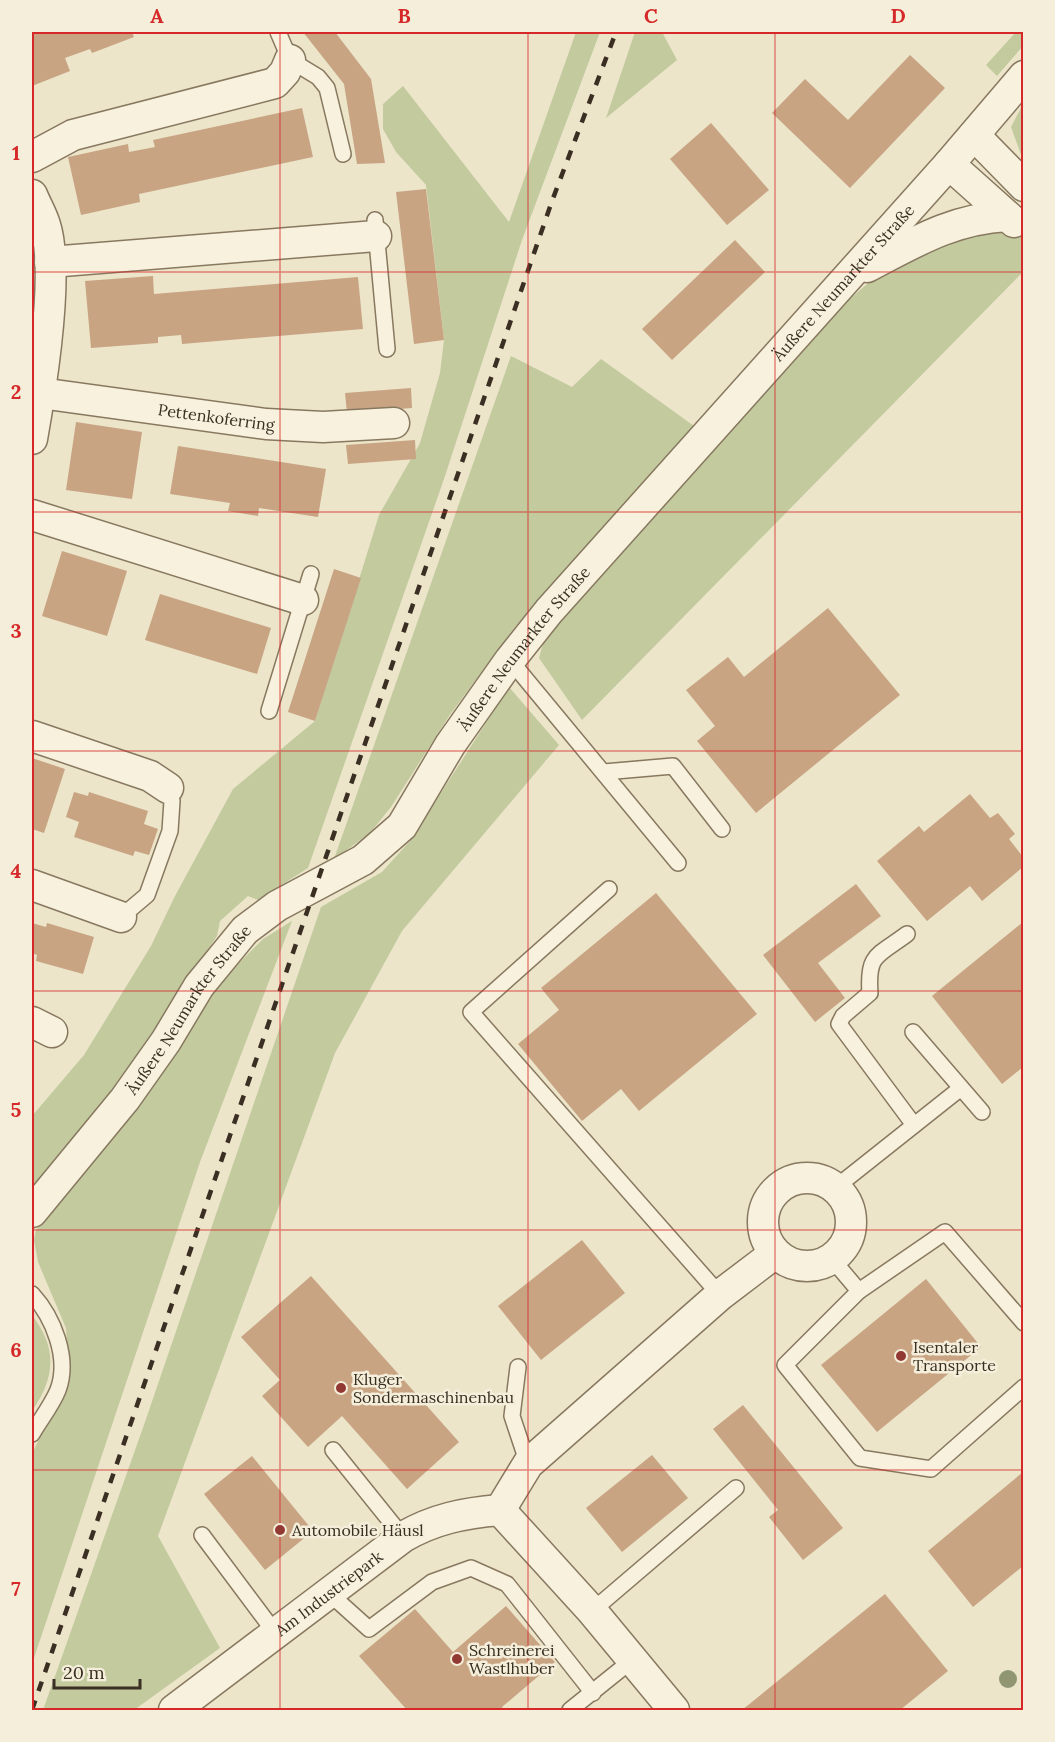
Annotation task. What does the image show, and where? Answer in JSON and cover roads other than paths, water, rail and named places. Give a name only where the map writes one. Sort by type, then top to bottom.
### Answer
[{"type":"street","points":[[32,157],[73,135],[275,83],[285,72],[290,60]]},
{"type":"street","name":"Äußere Neumarkter Straße","points":[[32,1212],[125,1100],[166,1041],[200,986],[245,930],[277,906],[363,861],[402,826],[450,745],[510,660],[549,611],[949,164],[1023,76]]},
{"type":"street","points":[[974,135],[1023,186]]},
{"type":"street","points":[[949,164],[1016,223]]},
{"type":"street","points":[[32,195],[45,225],[50,262],[40,393],[32,439]]},
{"type":"street","points":[[846,279],[948,226],[974,218],[1016,223]]},
{"type":"street","points":[[50,262],[375,228]]},
{"type":"street","name":"Pettenkoferring","points":[[40,393],[266,424],[323,427],[394,423]]},
{"type":"street","points":[[32,515],[307,587]]},
{"type":"street","points":[[32,736],[150,776],[168,788]]},
{"type":"street","points":[[32,885],[121,917]]},
{"type":"street","points":[[797,1179],[823,1181],[835,1188],[846,1200],[851,1216],[850,1232],[844,1247],[832,1260],[818,1266],[802,1267],[787,1263],[774,1254],[762,1230],[764,1210],[774,1192],[797,1179]]},
{"type":"street","points":[[674,1710],[592,1611],[500,1510],[528,1464],[720,1295],[774,1254]]},
{"type":"street","name":"Am Industriepark","points":[[174,1710],[403,1537],[424,1524],[452,1516],[500,1510]]},
{"type":"lane","points":[[278,32],[290,60],[318,77],[327,88],[343,154]]},
{"type":"lane","points":[[375,228],[387,349]]},
{"type":"lane","points":[[269,711],[307,587]]},
{"type":"lane","points":[[510,660],[678,863]]},
{"type":"lane","points":[[604,772],[673,766],[722,829]]},
{"type":"lane","points":[[121,917],[147,895],[170,831],[172,801],[168,788]]},
{"type":"lane","points":[[609,889],[471,1012],[720,1295]]},
{"type":"lane","points":[[908,934],[871,962],[868,970],[870,993],[843,1016],[839,1024],[914,1125]]},
{"type":"lane","points":[[913,1032],[982,1112]]},
{"type":"lane","points":[[835,1188],[961,1088]]},
{"type":"lane","points":[[1023,1323],[945,1232],[859,1292],[785,1365],[861,1458],[931,1469],[1023,1387]]},
{"type":"lane","points":[[832,1260],[859,1292]]},
{"type":"lane","points":[[32,1294],[41,1305],[59,1340],[61,1373],[58,1389],[32,1434]]},
{"type":"lane","points":[[518,1367],[512,1416],[528,1464]]},
{"type":"lane","points":[[333,1450],[403,1537]]},
{"type":"lane","points":[[592,1611],[736,1488]]},
{"type":"lane","points":[[202,1535],[276,1634]]},
{"type":"lane","points":[[330,1594],[369,1629],[432,1582],[471,1568],[507,1584],[593,1693]]},
{"type":"lane","points":[[570,1710],[632,1661]]},
{"type":"railway","points":[[32,1710],[552,201],[616,32]]},
{"type":"place","name":"Isentaler Transporte","points":[[901,1356]]},
{"type":"place","name":"Kluger Sondermaschinenbau","points":[[341,1388]]},
{"type":"place","name":"Automobile Häusl","points":[[280,1530]]},
{"type":"place","name":"Schreinerei Wastlhuber","points":[[457,1659]]}]
